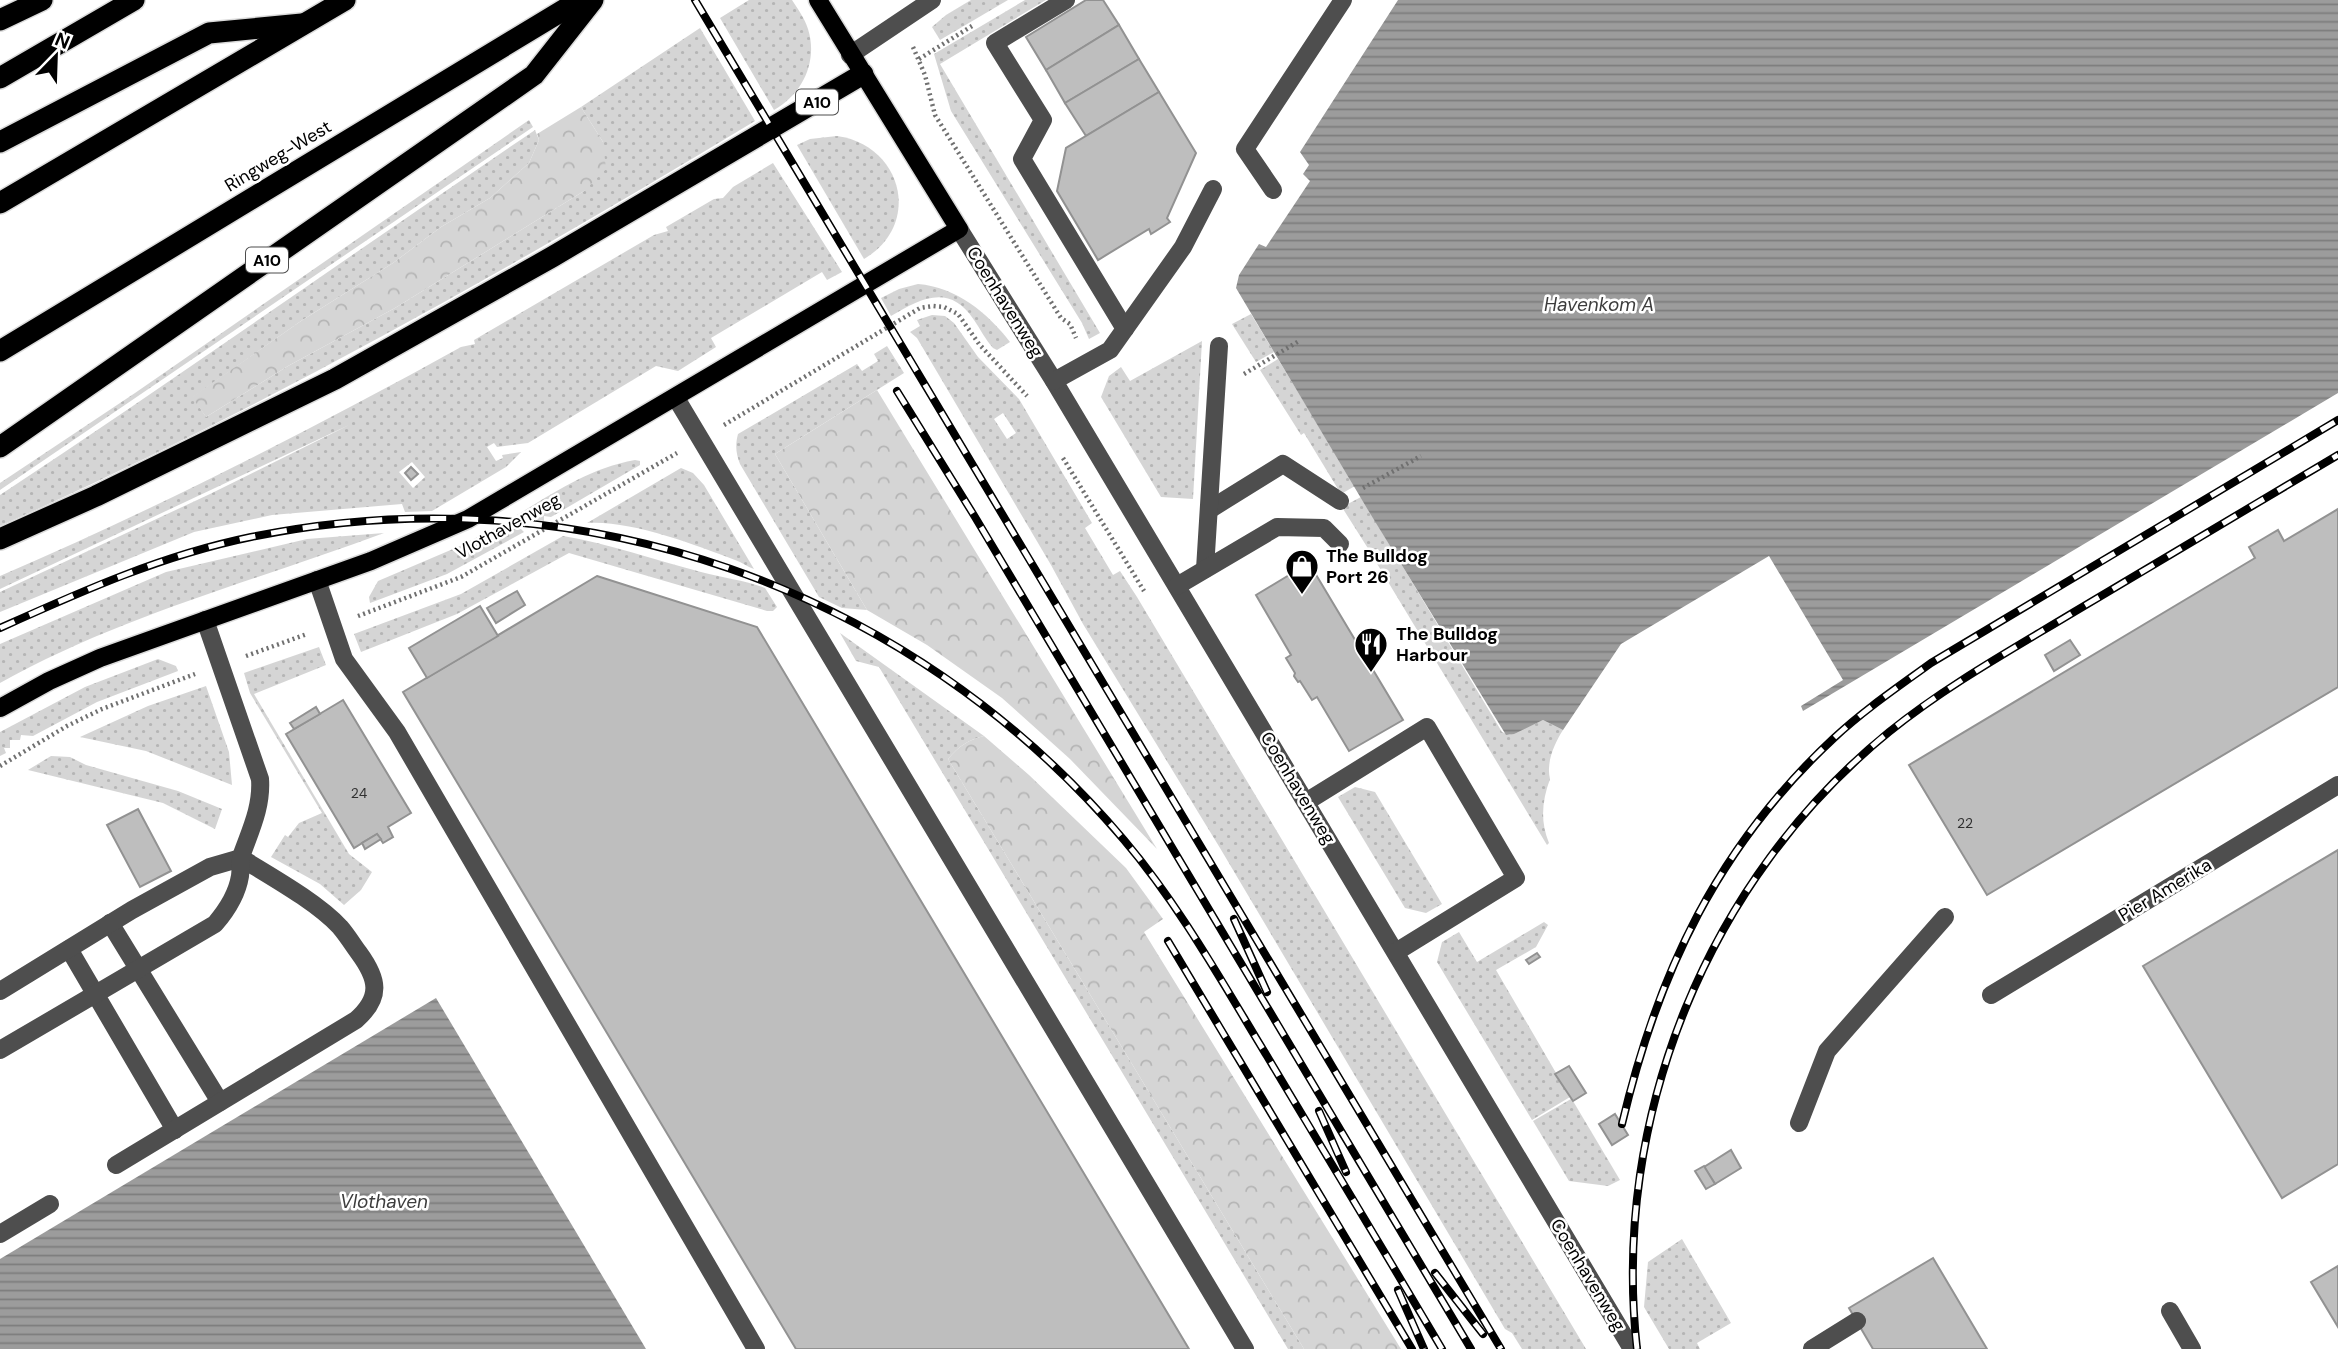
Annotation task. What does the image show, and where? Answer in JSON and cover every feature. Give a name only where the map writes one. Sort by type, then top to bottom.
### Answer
[{"type":"highway","points":[[0,20],[42,0]]},
{"type":"highway","points":[[0,78],[134,0]]},
{"type":"highway","points":[[0,203],[345,0]]},
{"type":"highway","name":"Ringweg-West","points":[[0,351],[580,0]]},
{"type":"highway","name":"A10","points":[[0,447],[534,75],[593,0]]},
{"type":"highway","points":[[0,142],[209,33],[307,24]]},
{"type":"highway","name":"A10","points":[[0,539],[96,496],[335,379],[552,257],[863,74]]},
{"type":"main road","points":[[818,0],[959,229]]},
{"type":"main road","name":"Vlothavenweg","points":[[0,708],[57,677],[100,658],[421,541],[468,519],[959,229]]},
{"type":"street","points":[[850,55],[932,0]]},
{"type":"street","points":[[1066,0],[995,43],[1043,120],[1022,159],[1125,329]]},
{"type":"street","points":[[1273,190],[1245,149],[1343,0]]},
{"type":"street","points":[[1054,381],[1110,350],[1183,247],[1213,189]]},
{"type":"street","name":"Coenhavenweg","points":[[959,229],[1054,381],[1632,1349]]},
{"type":"street","points":[[1205,569],[1219,346]]},
{"type":"street","points":[[676,398],[1245,1349]]},
{"type":"street","points":[[1209,510],[1283,464],[1340,502]]},
{"type":"street","points":[[1177,586],[1277,527],[1324,528],[1340,544]]},
{"type":"street","points":[[317,580],[344,659],[397,732],[756,1349]]},
{"type":"street","points":[[0,1050],[215,924],[233,898],[240,878],[241,858],[260,801],[260,779],[205,620]]},
{"type":"street","points":[[1306,802],[1427,727],[1516,878],[1396,952]]},
{"type":"street","name":"Pier Amerika","points":[[1991,995],[2338,785]]},
{"type":"street","points":[[0,991],[110,923],[210,867],[241,858],[296,892],[339,926],[369,967],[375,988],[373,1000],[356,1020],[116,1165]]},
{"type":"street","points":[[1799,1123],[1827,1051],[1945,916]]},
{"type":"street","points":[[110,923],[220,1102]]},
{"type":"street","points":[[69,949],[175,1130]]},
{"type":"street","points":[[0,1234],[50,1204]]},
{"type":"street","points":[[2170,1311],[2192,1349]]},
{"type":"street","points":[[1812,1349],[1857,1321]]},
{"type":"path","points":[[898,21],[919,59],[935,115],[1061,318]]},
{"type":"path","points":[[919,59],[973,25]]},
{"type":"path","name":"Vlothavenweg","points":[[0,766],[66,726],[102,709],[461,577],[920,308],[944,307],[958,314],[995,361]]},
{"type":"path","points":[[1258,366],[1299,341]]},
{"type":"path","points":[[1340,502],[1421,456]]},
{"type":"green space","points":[[749,0],[792,0],[803,18],[811,41],[806,76],[793,95],[774,110],[720,18]]},
{"type":"green space","points":[[971,0],[1008,0],[940,40],[932,27]]},
{"type":"green space","points":[[1025,0],[1046,0],[940,64],[1100,333],[1089,339],[1082,323],[951,111],[934,54]]},
{"type":"green space","points":[[700,28],[755,121],[384,336],[194,435],[0,526],[0,495],[535,130],[539,140],[529,163],[490,198],[441,227],[393,263],[301,321],[193,397],[206,417],[288,366],[395,308],[584,191],[603,142],[581,107]]},
{"type":"green space","points":[[581,107],[603,142],[606,169],[584,191],[395,308],[288,366],[206,417],[192,397],[301,321],[393,263],[441,227],[490,198],[529,163],[539,140],[537,134]]},
{"type":"green space","points":[[529,120],[533,127],[0,490],[0,483],[135,393]]},
{"type":"green space","points":[[837,136],[859,142],[877,154],[890,170],[897,188],[899,207],[894,226],[882,244],[864,259],[797,145],[810,139]]},
{"type":"green space","points":[[773,163],[842,272],[827,280],[822,272],[711,338],[716,347],[678,371],[656,366],[528,443],[497,447],[494,443],[487,447],[496,461],[503,458],[502,455],[521,452],[506,467],[432,511],[405,512],[402,504],[272,515],[194,532],[0,612],[0,592],[210,494],[349,425],[0,589],[0,576],[176,496],[461,347],[475,344],[474,340],[654,235],[668,231],[666,227],[714,199],[723,198],[733,187]],"holes":[[[412,462],[425,477],[413,488],[399,472]]]},
{"type":"green space","points":[[918,284],[945,290],[970,303],[992,321],[1010,342],[997,350],[993,348],[965,308],[945,298],[924,300],[891,316],[881,298]]},
{"type":"green space","points":[[1251,314],[1274,352],[1256,362],[1232,324]]},
{"type":"green space","points":[[932,315],[945,316],[954,323],[978,357],[1019,399],[1092,523],[1085,528],[1113,575],[1120,571],[1137,597],[1586,1349],[1522,1349],[1512,1333],[1505,1329],[1220,848],[1083,624],[917,338],[910,332],[920,326],[917,320]],"holes":[[[1003,413],[1016,433],[1007,439],[994,419]]]},
{"type":"green space","points":[[1202,341],[1193,499],[1161,497],[1101,397],[1109,376],[1121,367],[1130,381]]},
{"type":"green space","points":[[887,346],[904,373],[775,454],[867,610],[842,608],[819,597],[740,464],[736,449],[737,438],[738,434],[857,364],[862,371],[878,361],[874,354]]},
{"type":"green space","points":[[1278,359],[1355,486],[1341,494],[1304,433],[1301,435],[1260,370]]},
{"type":"green space","points":[[877,390],[1157,849],[1070,759],[1002,698],[927,645],[867,610],[775,454]]},
{"type":"green space","points":[[635,460],[640,461],[640,465],[551,517],[544,516],[544,521],[531,519],[530,528],[521,527],[522,516],[517,515],[545,498],[588,475]]},
{"type":"green space","points":[[681,468],[693,473],[704,485],[754,569],[661,534],[622,525],[587,523]]},
{"type":"green space","points":[[1361,497],[1502,732],[1509,735],[1543,720],[1563,730],[1552,754],[1550,779],[1545,795],[1543,819],[1549,843],[1547,845],[1376,562],[1381,554],[1378,549],[1369,550],[1342,507]]},
{"type":"green space","points":[[497,527],[521,529],[524,532],[447,574],[370,603],[369,597],[378,581]]},
{"type":"green space","points":[[384,533],[140,619],[46,659],[0,683],[0,644],[166,572],[307,539]]},
{"type":"green space","points":[[563,536],[757,585],[765,588],[777,607],[773,611],[767,611],[569,553],[457,614],[361,652],[354,634],[461,594]]},
{"type":"green space","points":[[840,633],[984,736],[964,744],[948,759],[1304,1349],[1288,1349],[879,667],[856,661]]},
{"type":"green space","points":[[319,647],[326,665],[254,694],[349,854],[372,872],[361,890],[344,905],[320,884],[271,857],[285,835],[288,837],[299,823],[322,813],[250,693],[244,673]]},
{"type":"green space","points":[[158,659],[176,666],[178,671],[97,702],[33,736],[21,735],[20,740],[10,740],[10,748],[4,748],[6,753],[0,756],[0,732],[85,687]]},
{"type":"green space","points":[[206,686],[229,752],[232,785],[146,751],[80,737],[148,706]]},
{"type":"green space","points":[[984,736],[1126,868],[1163,919],[1144,932],[1401,1349],[1304,1349],[948,759],[964,744]]},
{"type":"green space","points":[[51,756],[70,757],[86,765],[178,791],[222,809],[215,829],[163,803],[28,770]]},
{"type":"green space","points":[[1355,787],[1375,792],[1442,904],[1426,913],[1405,908],[1338,797]]},
{"type":"green space","points":[[1544,922],[1548,925],[1536,947],[1496,970],[1570,1097],[1532,1120],[1437,962],[1442,942],[1459,932],[1477,962]]},
{"type":"green space","points":[[1571,1099],[1620,1180],[1608,1186],[1569,1181],[1533,1121]]},
{"type":"green space","points":[[1682,1239],[1731,1323],[1697,1343],[1700,1349],[1669,1349],[1644,1307],[1648,1262]]},
{"type":"water","name":"Havenkom A","points":[[1398,0],[2338,0],[2338,393],[1803,711],[1801,706],[1843,680],[1769,556],[1621,644],[1563,730],[1543,720],[1506,735],[1236,288],[1239,275],[1259,244],[1266,247],[1310,181],[1303,174],[1309,165],[1300,152]]},
{"type":"water","name":"Vlothaven","points":[[436,998],[646,1349],[0,1349],[0,1259]]},
{"type":"building","points":[[1086,0],[1103,0],[1119,25],[1046,70],[1026,37]]},
{"type":"building","points":[[1119,25],[1139,59],[1065,103],[1046,70]]},
{"type":"building","points":[[1139,59],[1159,92],[1086,136],[1065,103]]},
{"type":"building","points":[[1159,92],[1196,153],[1167,218],[1170,222],[1151,234],[1149,229],[1098,260],[1057,191],[1066,148]]},
{"type":"building","points":[[411,467],[418,474],[411,480],[405,473]]},
{"type":"building","points":[[2338,509],[2338,687],[1987,895],[1909,765],[2255,558],[2249,547],[2278,530],[2284,541]]},
{"type":"building","points":[[1309,563],[1403,720],[1349,751],[1317,697],[1312,700],[1294,676],[1295,673],[1286,658],[1291,655],[1256,595]]},
{"type":"building","points":[[597,576],[757,627],[1189,1349],[796,1349],[403,692]]},
{"type":"building","points":[[517,591],[525,605],[496,623],[487,608]]},
{"type":"building","points":[[480,606],[498,636],[427,678],[409,648]]},
{"type":"building","points":[[2070,640],[2080,655],[2054,671],[2045,655]]},
{"type":"building","points":[[343,700],[411,813],[388,827],[393,837],[383,843],[377,834],[354,848],[286,734]]},
{"type":"building","points":[[316,707],[320,714],[294,729],[290,723]]},
{"type":"building","points":[[138,809],[171,871],[140,887],[107,825]]},
{"type":"building","points":[[377,834],[381,839],[365,849],[362,843]]},
{"type":"building","points":[[2338,850],[2338,1164],[2282,1198],[2143,966]]},
{"type":"building","points":[[1537,953],[1540,957],[1529,964],[1526,960]]},
{"type":"building","points":[[1569,1066],[1586,1093],[1573,1101],[1555,1074]]},
{"type":"building","points":[[1615,1114],[1628,1135],[1612,1145],[1599,1124]]},
{"type":"building","points":[[1731,1150],[1741,1168],[1715,1184],[1704,1167]]},
{"type":"building","points":[[1704,1166],[1715,1184],[1706,1189],[1695,1171]]},
{"type":"building","points":[[1933,1258],[1987,1349],[1873,1349],[1849,1308]]},
{"type":"building","points":[[2338,1266],[2338,1327],[2311,1282]]},
{"type":"railway","points":[[695,0],[1501,1349]]},
{"type":"railway","points":[[897,391],[975,517],[1471,1349]]},
{"type":"railway","points":[[1622,1124],[1654,1015],[1698,914],[1725,868],[1757,822],[1793,779],[1834,738],[1869,708],[1931,663],[2338,420]]},
{"type":"railway","points":[[1637,1349],[1633,1262],[1640,1175],[1658,1091],[1685,1009],[1723,931],[1770,858],[1825,791],[1889,732],[1933,699],[2338,455]]},
{"type":"railway","points":[[0,628],[92,588],[186,554],[251,537],[373,520],[495,520],[614,537],[730,568],[840,615],[943,676],[1038,752],[1124,840],[1164,891],[1200,945],[1442,1349]]},
{"type":"railway","points":[[1234,919],[1267,992]]},
{"type":"railway","points":[[1168,941],[1412,1349]]},
{"type":"railway","points":[[1319,1111],[1346,1172]]},
{"type":"railway","points":[[1435,1273],[1483,1334]]},
{"type":"railway","points":[[1398,1290],[1424,1349]]},
{"type":"place","name":"The Bulldog Port 26","points":[[1302,596]]},
{"type":"place","name":"The Bulldog Harbour","points":[[1371,674]]}]
